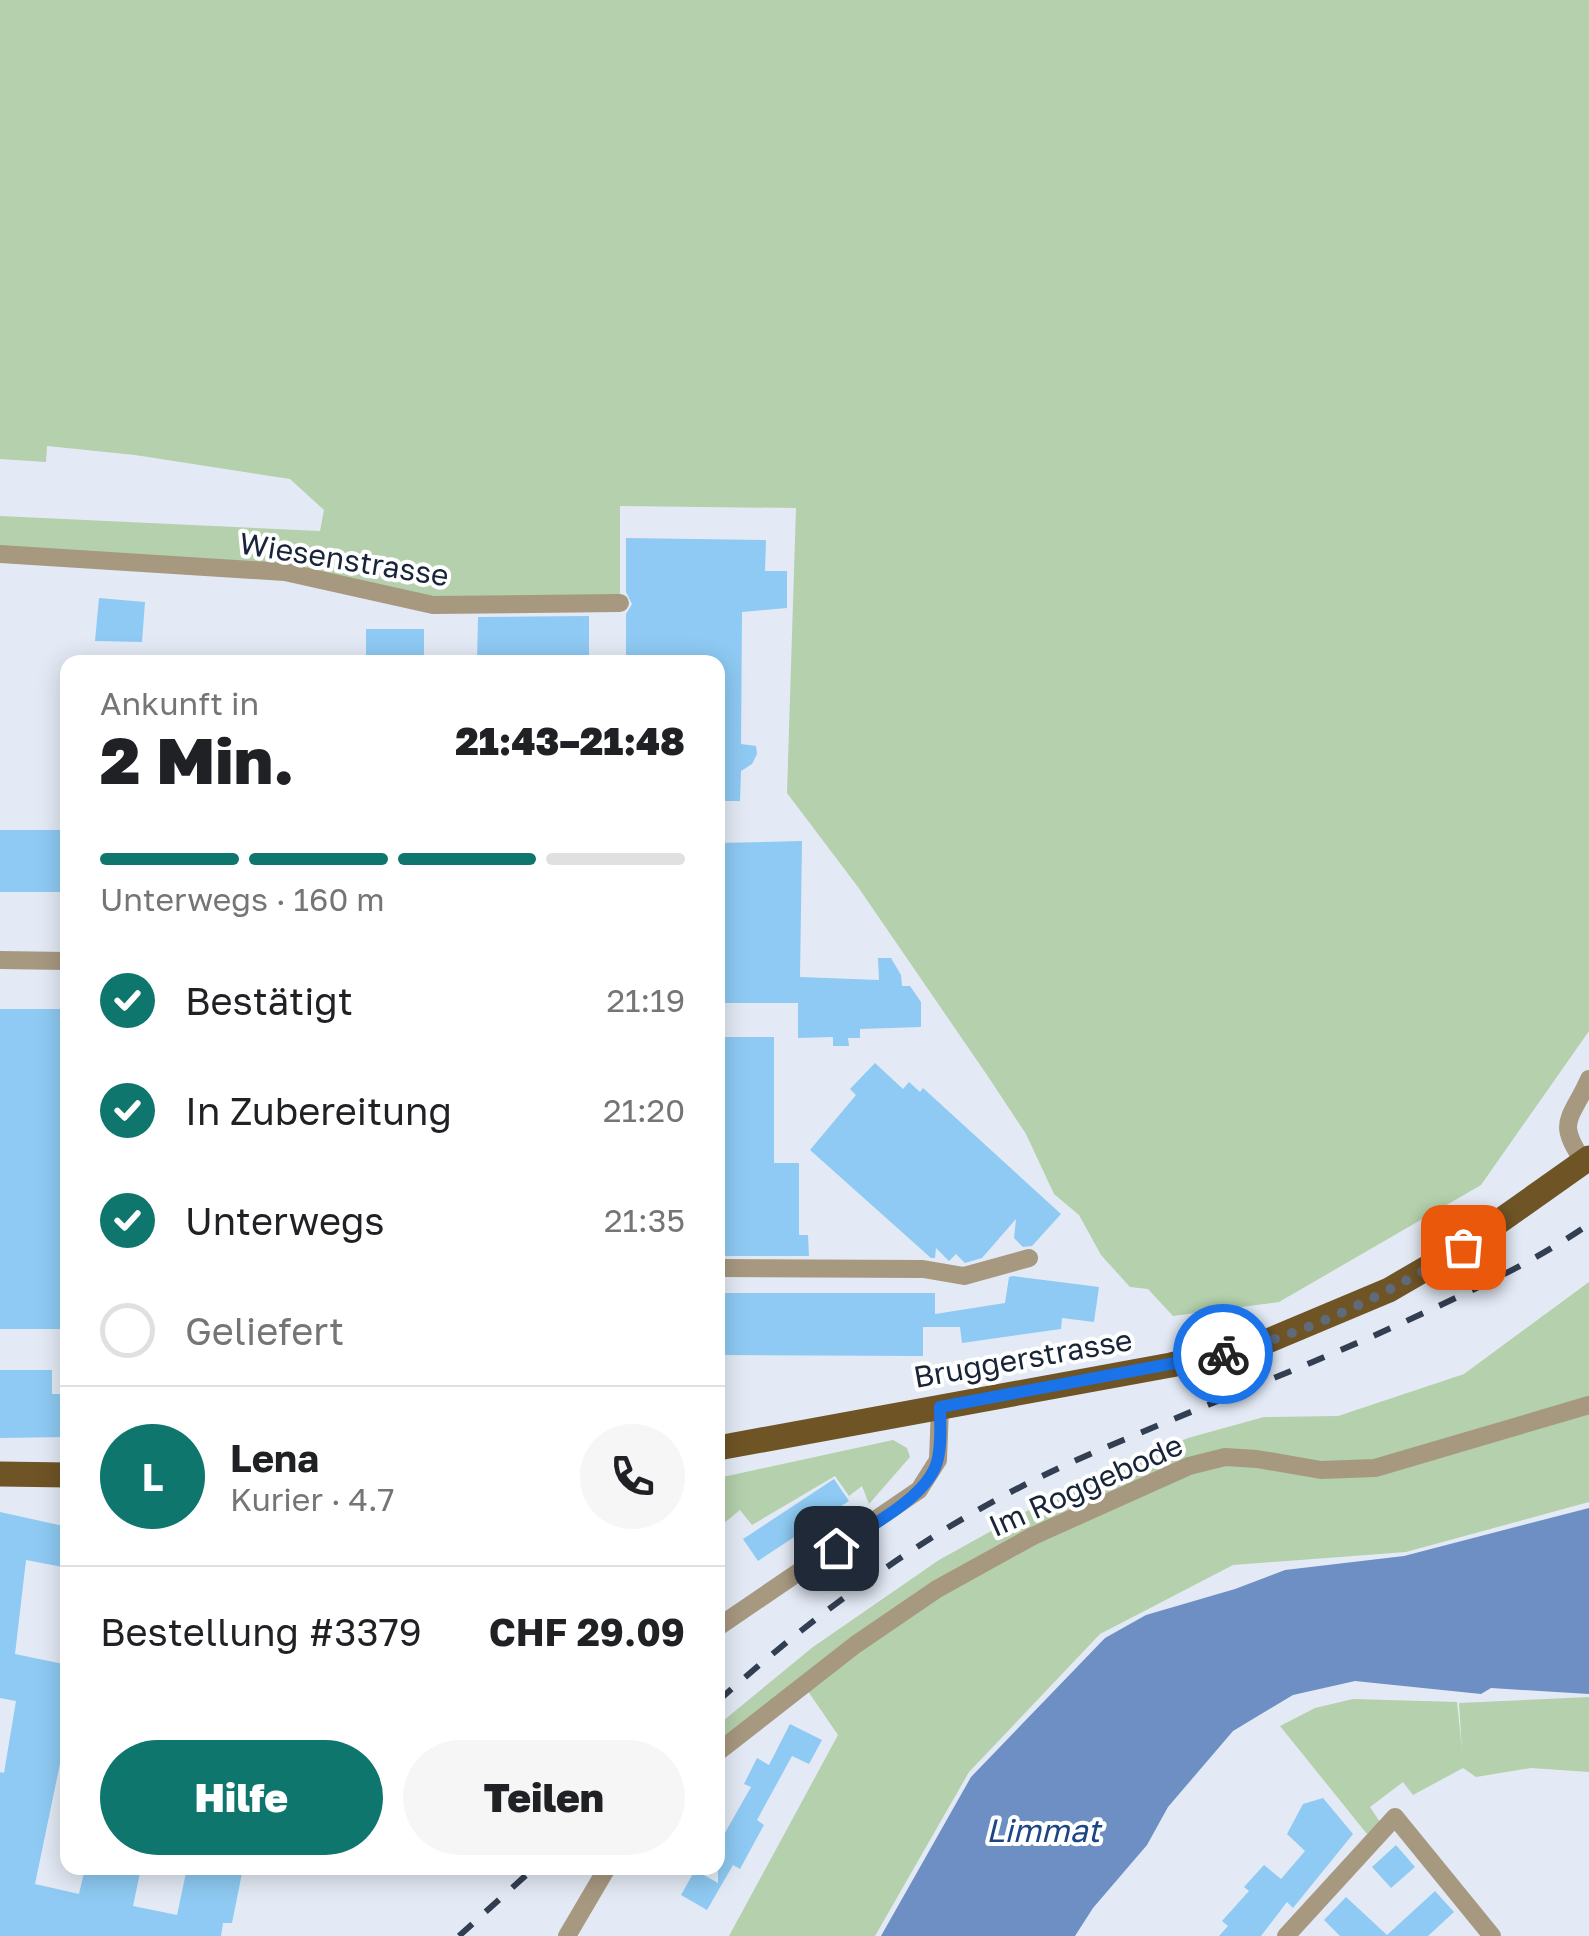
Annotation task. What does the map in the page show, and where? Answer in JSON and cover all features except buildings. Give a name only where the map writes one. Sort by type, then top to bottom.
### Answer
[{"type":"main road","name":"Bruggerstrasse","points":[[725,1447],[1171,1365],[1263,1344],[1389,1290],[1463,1247],[1586,1160]]},
{"type":"main road","points":[[0,1474],[60,1474]]},
{"type":"street","name":"Wiesenstrasse","points":[[0,554],[284,572],[433,605],[620,603]]},
{"type":"street","points":[[0,960],[60,961]]},
{"type":"street","points":[[1586,1160],[1566,1137],[1567,1123],[1589,1079]]},
{"type":"street","points":[[725,1268],[923,1268],[964,1276],[1028,1258]]},
{"type":"street","name":"Im Roggebode","points":[[725,1747],[855,1645],[937,1590],[1033,1536],[1189,1466],[1226,1457],[1321,1470],[1375,1468],[1589,1405]]},
{"type":"street","points":[[725,1622],[919,1490],[938,1460],[940,1407]]},
{"type":"street","points":[[1286,1936],[1396,1817],[1492,1936]]},
{"type":"street","points":[[567,1936],[604,1875]]},
{"type":"green space","points":[[0,0],[1589,0],[1589,1031],[1481,1185],[1279,1302],[1173,1316],[1148,1289],[1130,1287],[1101,1255],[1079,1215],[1054,1194],[1026,1134],[987,1075],[858,887],[787,793],[796,508],[620,506],[620,603],[462,606],[313,577],[0,554],[0,516],[320,531],[324,510],[290,479],[47,446],[46,462],[0,459]]},
{"type":"green space","points":[[1589,1282],[1589,1502],[1406,1552],[1233,1565],[1100,1634],[969,1772],[875,1936],[729,1936],[838,1735],[801,1681],[725,1738],[725,1719],[813,1647],[939,1560],[1029,1510],[1188,1438],[1264,1417],[1338,1416],[1464,1374]]},
{"type":"green space","points":[[893,1440],[907,1448],[910,1457],[869,1504],[862,1486],[849,1496],[835,1476],[752,1525],[740,1510],[725,1522],[725,1476]]},
{"type":"green space","points":[[1589,1697],[1589,1772],[1531,1768],[1476,1777],[1463,1768],[1413,1795],[1403,1782],[1370,1807],[1380,1822],[1367,1834],[1280,1726],[1315,1708],[1353,1699],[1457,1702],[1462,1750],[1459,1703]]},
{"type":"water","name":"Limmat","points":[[1589,1508],[1589,1694],[1491,1688],[1481,1694],[1355,1681],[1293,1695],[1233,1731],[1168,1807],[1147,1845],[1093,1908],[1075,1936],[881,1936],[971,1777],[1105,1638],[1146,1615],[1285,1570],[1404,1556]]},
{"type":"railway","points":[[725,1695],[848,1595],[987,1505],[1088,1455],[1450,1301],[1531,1260],[1589,1224]]},
{"type":"railway","points":[[459,1936],[526,1875]]},
{"type":"way so far","points":[[1223,1354],[1263,1344],[1389,1290],[1463,1247]]},
{"type":"route","points":[[836,1548],[919,1490],[933,1472],[938,1460],[940,1407],[1223,1354]]}]
